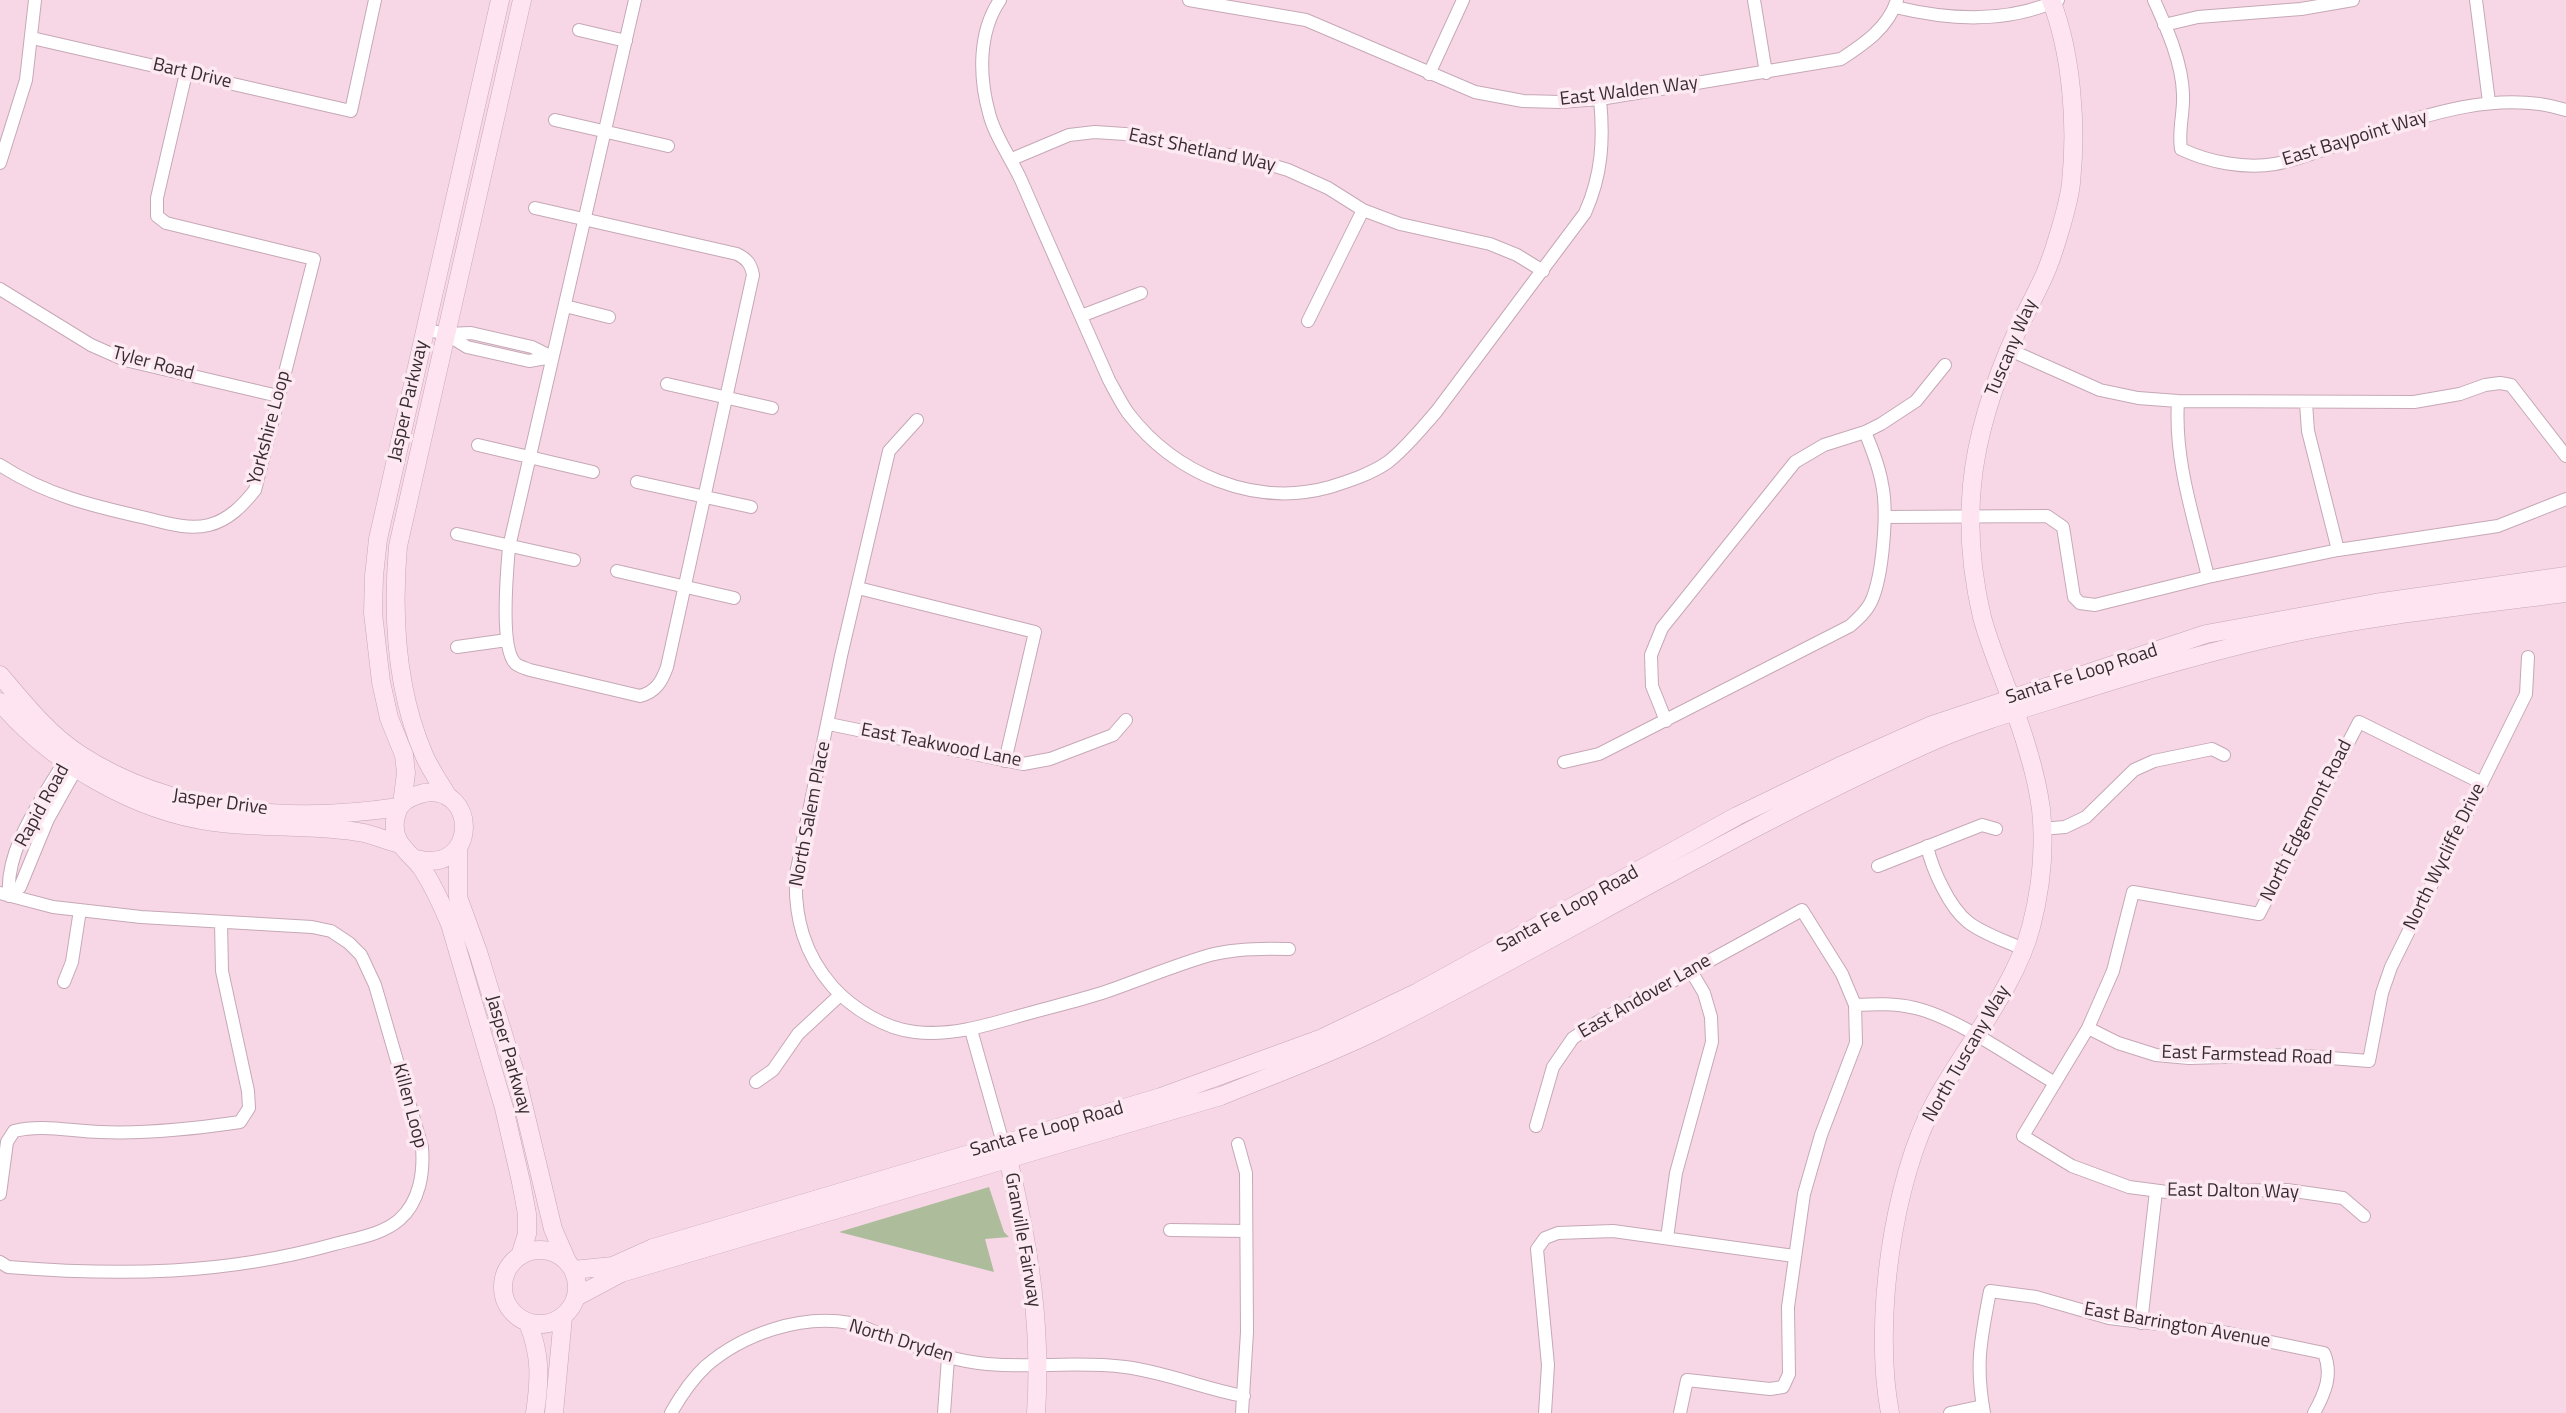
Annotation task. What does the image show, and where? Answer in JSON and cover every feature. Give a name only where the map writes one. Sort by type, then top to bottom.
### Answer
[{"type":"main road","name":"Jasper Parkway","points":[[401,805],[406,773],[404,755],[389,718],[381,682],[373,613],[378,539],[500,0]]},
{"type":"main road","name":"Jasper Parkway","points":[[448,797],[424,756],[409,712],[401,672],[395,583],[398,546],[522,0]]},
{"type":"main road","name":"Tuscany Way","points":[[2013,705],[1983,619],[1972,554],[1972,484],[1989,401],[2047,268],[2071,186],[2073,120],[2064,40],[2054,1]]},
{"type":"main road","name":"Santa Fe Loop Road","points":[[2013,705],[2206,634],[2375,603],[2566,576]]},
{"type":"main road","name":"Santa Fe Loop Road","points":[[576,1297],[621,1273],[1006,1151],[1320,1039],[1441,979],[1737,816],[1838,766],[1933,725],[2295,633],[2382,617],[2566,593]]},
{"type":"main road","name":"Jasper Drive","points":[[0,675],[72,761],[167,796],[211,806],[247,810],[329,814],[401,805]]},
{"type":"main road","name":"Jasper Drive","points":[[0,702],[26,729],[72,761],[137,800],[167,811],[211,822],[366,834],[400,844]]},
{"type":"main road","name":"North Tuscany Way","points":[[1890,1413],[1883,1317],[1891,1246],[1907,1173],[1933,1105],[2013,972],[2031,929],[2042,872],[2041,809],[2013,705]]},
{"type":"main road","points":[[419,794],[448,797],[461,811],[464,821],[465,830],[458,848],[439,861],[416,859],[400,844],[395,825],[401,805],[419,794]]},
{"type":"main road","name":"Jasper Parkway","points":[[458,848],[458,897],[517,1079],[553,1229],[570,1266]]},
{"type":"main road","name":"Jasper Parkway","points":[[416,859],[439,897],[450,923],[504,1108],[527,1214],[527,1234],[520,1255]]},
{"type":"main road","name":"Santa Fe Loop Road","points":[[570,1266],[613,1266],[653,1248],[1006,1151]]},
{"type":"main road","name":"Granville Fairway","points":[[1006,1151],[1023,1226],[1033,1295],[1039,1365],[1035,1413]]},
{"type":"main road","points":[[544,1250],[556,1254],[570,1266],[576,1279],[576,1297],[563,1317],[540,1325],[518,1318],[509,1309],[502,1286],[505,1274],[520,1255],[544,1250]]},
{"type":"main road","points":[[554,1413],[563,1317]]},
{"type":"main road","points":[[528,1323],[535,1339],[541,1376],[535,1413]]},
{"type":"street","points":[[0,163],[26,80],[35,0]]},
{"type":"street","name":"Bart Drive","points":[[32,38],[351,111],[376,0]]},
{"type":"street","points":[[535,208],[585,220],[745,258],[752,268],[753,275],[667,667],[658,686],[640,696],[521,667],[512,659],[507,640],[506,596],[509,547],[552,357],[585,220],[635,0]]},
{"type":"street","points":[[1000,0],[995,7],[983,45],[983,84],[989,116],[1012,159],[1109,380],[1127,412],[1158,445],[1190,469],[1229,485],[1271,494],[1307,493],[1351,481],[1386,463],[1409,443],[1585,214],[1602,156],[1600,99]]},
{"type":"street","name":"East Walden Way","points":[[1189,0],[1306,20],[1475,92],[1523,101],[1560,102],[1600,99],[1841,60],[1867,42],[1886,22],[1896,3]]},
{"type":"street","points":[[1429,74],[1464,0]]},
{"type":"street","points":[[1754,0],[1766,73]]},
{"type":"street","points":[[2154,0],[2164,25],[2235,12],[2301,9],[2353,0]]},
{"type":"street","points":[[2476,0],[2489,102]]},
{"type":"street","points":[[1896,3],[1951,18],[1982,18],[2014,13],[2054,1]]},
{"type":"street","name":"East Baypoint Way","points":[[2164,25],[2182,73],[2183,98],[2179,137],[2181,149],[2201,159],[2234,164],[2273,164],[2451,110],[2489,102],[2527,102],[2566,110]]},
{"type":"street","points":[[579,30],[626,41]]},
{"type":"street","name":"Yorkshire Loop","points":[[0,465],[74,501],[189,528],[211,525],[239,510],[255,491],[314,259],[166,223],[157,216],[157,198],[186,73]]},
{"type":"street","points":[[555,120],[668,146]]},
{"type":"street","name":"East Shetland Way","points":[[1012,159],[1069,135],[1096,132],[1125,134],[1288,170],[1328,188],[1363,210],[1421,229],[1490,244],[1517,254],[1543,271]]},
{"type":"street","points":[[1308,321],[1363,210]]},
{"type":"street","name":"Tyler Road","points":[[0,289],[91,345],[125,360],[278,396]]},
{"type":"street","points":[[1081,316],[1141,293]]},
{"type":"street","points":[[565,306],[609,317]]},
{"type":"street","points":[[425,329],[445,334],[471,333],[531,347],[552,357]]},
{"type":"street","points":[[2010,349],[2101,390],[2138,398],[2178,401],[2414,402],[2460,394],[2485,385],[2511,385],[2566,456]]},
{"type":"street","points":[[1665,721],[1652,686],[1651,665],[1651,655],[1662,628],[1795,462],[1824,445],[1866,432],[1916,401],[1945,365]]},
{"type":"street","points":[[667,384],[772,408]]},
{"type":"street","points":[[2178,401],[2176,430],[2180,464],[2208,576]]},
{"type":"street","points":[[2306,403],[2308,431],[2338,550]]},
{"type":"street","name":"North Salem Place","points":[[917,420],[889,451],[841,656],[796,874],[795,901],[810,955],[840,995],[874,1018],[890,1026],[913,1032],[971,1030],[1103,993],[1212,954],[1255,948],[1289,949]]},
{"type":"street","points":[[1564,762],[1599,754],[1850,626],[1862,616],[1875,587],[1885,517],[1883,485],[1866,432]]},
{"type":"street","points":[[478,445],[593,472]]},
{"type":"street","points":[[638,482],[751,507]]},
{"type":"street","points":[[1885,517],[2047,516],[2063,527],[2074,597],[2080,603],[2095,605],[2208,576],[2338,550],[2498,526],[2566,499]]},
{"type":"street","points":[[457,534],[574,560]]},
{"type":"street","points":[[617,571],[734,598]]},
{"type":"street","points":[[858,588],[1035,632],[1005,761]]},
{"type":"street","points":[[457,647],[507,640]]},
{"type":"street","name":"North Wycliffe Drive","points":[[2370,1061],[2382,993],[2391,967],[2526,695],[2528,657]]},
{"type":"street","name":"East Teakwood Lane","points":[[829,724],[1023,764],[1051,759],[1113,735],[1126,720]]},
{"type":"street","name":"North Edgemont Road","points":[[2023,1136],[2088,1028],[2113,971],[2133,892],[2259,914],[2359,722],[2483,783]]},
{"type":"street","points":[[2041,830],[2065,827],[2085,817],[2134,770],[2154,761],[2212,749],[2224,755]]},
{"type":"street","name":"Rapid Road","points":[[4,894],[7,876],[26,828],[72,761]]},
{"type":"street","points":[[1878,866],[1982,825],[1996,829]]},
{"type":"street","points":[[1927,846],[1931,864],[1956,910],[1969,923],[2023,948]]},
{"type":"street","name":"Killen Loop","points":[[0,1262],[8,1267],[83,1273],[203,1269],[274,1259],[383,1231],[401,1218],[421,1184],[422,1147],[375,985],[361,955],[349,943],[331,932],[312,927],[141,917],[53,907],[4,894]]},
{"type":"street","points":[[64,982],[72,962],[80,910]]},
{"type":"street","name":"East Andover Lane","points":[[1536,1126],[1553,1067],[1573,1038],[1802,910],[1842,974],[1855,1005]]},
{"type":"street","points":[[0,1194],[7,1142],[14,1131],[32,1126],[99,1132],[170,1132],[240,1122],[248,1108],[248,1091],[222,971],[221,922]]},
{"type":"street","points":[[1667,1238],[1676,1173],[1712,1042],[1711,1017],[1704,993],[1691,971]]},
{"type":"street","points":[[756,1082],[772,1070],[798,1034],[840,995]]},
{"type":"street","points":[[1680,1413],[1687,1380],[1770,1389],[1783,1387],[1789,1374],[1788,1307],[1804,1194],[1821,1135],[1856,1043],[1855,1005],[1887,1004],[1915,1008],[1941,1017],[2055,1083]]},
{"type":"street","name":"East Farmstead Road","points":[[2088,1028],[2118,1043],[2157,1055],[2189,1059],[2292,1055],[2370,1061]]},
{"type":"street","name":"Granville Fairway","points":[[971,1030],[1006,1151]]},
{"type":"street","name":"East Dalton Way","points":[[2023,1136],[2072,1166],[2129,1186],[2156,1191],[2287,1190],[2343,1198],[2364,1216]]},
{"type":"street","points":[[1238,1144],[1246,1173],[1247,1332],[1242,1413]]},
{"type":"street","points":[[2141,1323],[2156,1191]]},
{"type":"street","points":[[1171,1230],[1246,1231]]},
{"type":"street","points":[[1545,1413],[1548,1365],[1537,1249],[1545,1238],[1558,1233],[1613,1231],[1794,1256]]},
{"type":"street","name":"East Barrington Avenue","points":[[1983,1410],[1978,1381],[1978,1352],[1990,1291],[2036,1297],[2109,1318],[2218,1331],[2324,1353],[2329,1367],[2325,1393],[2314,1413]]},
{"type":"street","name":"North Dryden","points":[[671,1413],[704,1367],[732,1347],[770,1330],[814,1321],[850,1323],[948,1359],[987,1364],[1083,1363],[1127,1367],[1211,1390],[1244,1396]]},
{"type":"street","points":[[944,1413],[948,1359]]},
{"type":"street","points":[[1950,1413],[1983,1410]]},
{"type":"green space","points":[[989,1187],[1004,1232],[1009,1237],[985,1239],[994,1272],[839,1232]]}]
